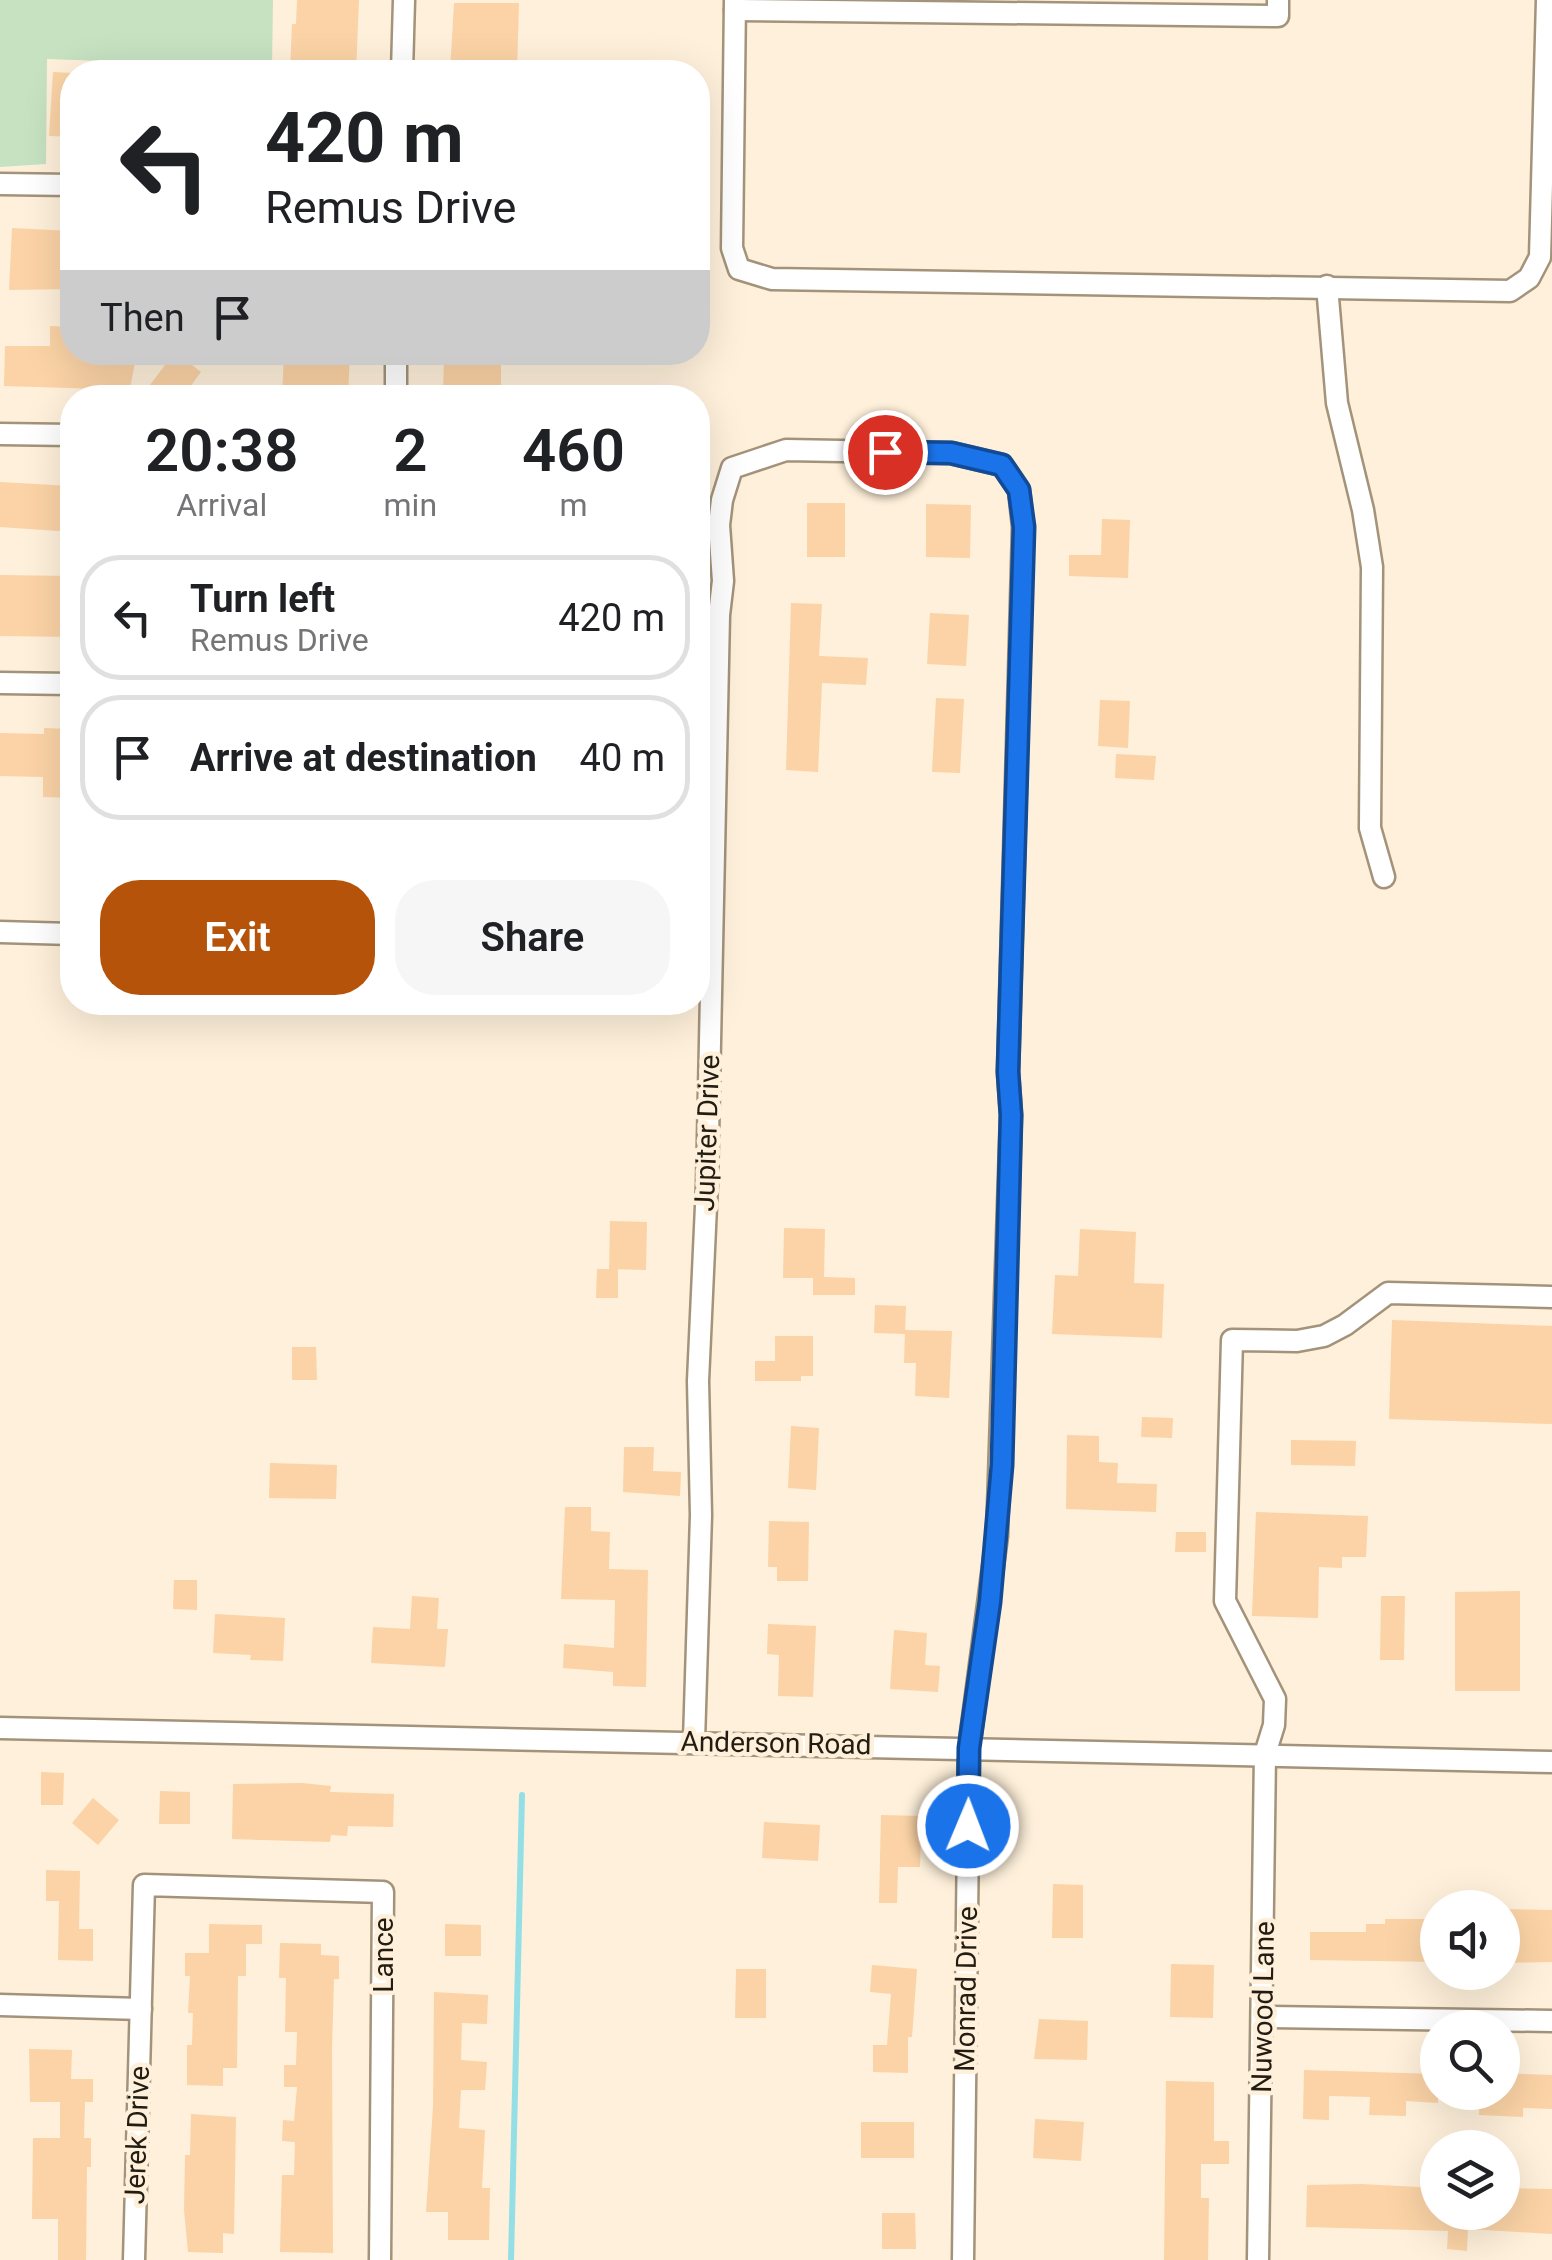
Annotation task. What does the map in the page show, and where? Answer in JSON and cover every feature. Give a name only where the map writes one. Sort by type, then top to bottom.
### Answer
[{"type":"street","points":[[402,60],[404,0]]},
{"type":"street","points":[[1278,0],[1278,16],[1010,6],[735,5],[732,248],[739,269],[772,279],[1510,291],[1529,278],[1540,257],[1547,155],[1546,0]]},
{"type":"street","points":[[0,184],[60,186]]},
{"type":"street","points":[[1327,286],[1337,403],[1363,510],[1372,568],[1370,828],[1384,877]]},
{"type":"street","points":[[0,434],[60,435]]},
{"type":"street","name":"Jupiter Drive","points":[[710,1009],[723,580],[719,526],[732,468],[786,450],[951,453],[1003,466]]},
{"type":"street","name":"Monrad Drive","points":[[963,2260],[969,1748],[997,1536],[1011,1115],[1008,1072],[1024,527],[1019,490],[1003,466]]},
{"type":"street","points":[[0,683],[60,684]]},
{"type":"street","points":[[0,932],[60,934]]},
{"type":"street","name":"Jupiter Drive","points":[[694,1741],[701,1515],[698,1381],[710,1015]]},
{"type":"street","name":"Nuwood Lane","points":[[1258,2260],[1265,1754],[1274,1725],[1274,1699],[1226,1602],[1232,1340],[1296,1342],[1324,1336],[1388,1292],[1552,1297]]},
{"type":"street","name":"Anderson Road","points":[[0,1728],[1552,1762]]},
{"type":"street","name":"Lance","points":[[141,2009],[144,1886],[383,1892],[380,2260]]},
{"type":"street","points":[[0,2005],[141,2009]]},
{"type":"street","name":"Jerek Drive","points":[[134,2260],[141,2009]]},
{"type":"street","points":[[1264,2018],[1552,2021]]},
{"type":"green space","points":[[0,0],[273,0],[272,60],[47,59],[46,164],[0,167]]},
{"type":"building","points":[[297,0],[359,0],[356,60],[290,60],[292,24],[296,24]]},
{"type":"building","points":[[454,3],[519,3],[517,60],[451,60]]},
{"type":"building","points":[[53,72],[60,72],[60,136],[49,136]]},
{"type":"building","points":[[12,228],[60,230],[60,289],[9,290]]},
{"type":"building","points":[[50,326],[60,326],[60,365],[135,365],[131,385],[4,386],[5,346],[50,346]]},
{"type":"building","points":[[165,365],[192,365],[201,372],[192,385],[150,385]]},
{"type":"building","points":[[283,365],[349,365],[349,385],[283,385]]},
{"type":"building","points":[[444,365],[501,365],[501,385],[443,385]]},
{"type":"building","points":[[0,482],[60,485],[60,531],[0,527]]},
{"type":"building","points":[[807,503],[845,503],[845,557],[807,557]]},
{"type":"building","points":[[926,504],[971,505],[970,558],[926,557]]},
{"type":"building","points":[[1102,519],[1130,520],[1128,578],[1069,576],[1069,555],[1101,555]]},
{"type":"building","points":[[0,575],[60,576],[60,637],[0,636]]},
{"type":"building","points":[[791,603],[822,604],[819,656],[868,658],[866,685],[822,683],[818,772],[786,770]]},
{"type":"building","points":[[930,613],[969,615],[966,666],[927,664]]},
{"type":"building","points":[[936,698],[964,699],[960,773],[932,772]]},
{"type":"building","points":[[1100,700],[1130,701],[1128,748],[1098,746]]},
{"type":"building","points":[[44,728],[60,729],[60,798],[43,797],[43,777],[0,776],[0,733],[44,734]]},
{"type":"building","points":[[1116,754],[1156,756],[1154,780],[1115,778]]},
{"type":"building","points":[[610,1221],[647,1222],[646,1270],[609,1269]]},
{"type":"building","points":[[784,1228],[825,1229],[824,1277],[855,1278],[855,1295],[813,1295],[813,1278],[783,1278]]},
{"type":"building","points":[[1080,1229],[1136,1232],[1134,1283],[1164,1284],[1162,1338],[1052,1334],[1055,1275],[1078,1276]]},
{"type":"building","points":[[597,1269],[618,1269],[618,1298],[596,1298]]},
{"type":"building","points":[[875,1305],[906,1306],[905,1334],[874,1333]]},
{"type":"building","points":[[1392,1320],[1552,1326],[1552,1424],[1389,1419]]},
{"type":"building","points":[[905,1330],[952,1331],[949,1398],[915,1396],[916,1363],[904,1363]]},
{"type":"building","points":[[775,1336],[813,1336],[813,1376],[801,1376],[801,1381],[755,1381],[755,1361],[775,1361]]},
{"type":"building","points":[[292,1347],[316,1347],[317,1380],[292,1380]]},
{"type":"building","points":[[1142,1417],[1173,1418],[1172,1438],[1141,1437]]},
{"type":"building","points":[[791,1426],[819,1428],[816,1490],[788,1488]]},
{"type":"building","points":[[1067,1435],[1099,1436],[1099,1462],[1118,1463],[1117,1483],[1157,1484],[1156,1512],[1066,1509]]},
{"type":"building","points":[[1291,1440],[1356,1441],[1355,1466],[1291,1465]]},
{"type":"building","points":[[624,1447],[654,1447],[653,1471],[681,1472],[680,1496],[623,1492]]},
{"type":"building","points":[[270,1463],[337,1465],[336,1499],[269,1498]]},
{"type":"building","points":[[565,1507],[591,1507],[591,1531],[610,1532],[609,1569],[648,1570],[646,1687],[613,1686],[613,1672],[563,1668],[564,1644],[614,1648],[615,1600],[561,1599]]},
{"type":"building","points":[[1256,1512],[1368,1516],[1366,1557],[1342,1557],[1342,1568],[1319,1567],[1318,1618],[1252,1616]]},
{"type":"building","points":[[769,1521],[809,1522],[808,1581],[777,1581],[777,1567],[768,1567]]},
{"type":"building","points":[[1176,1532],[1206,1532],[1206,1552],[1175,1552]]},
{"type":"building","points":[[174,1580],[197,1580],[197,1610],[173,1609]]},
{"type":"building","points":[[1520,1591],[1520,1691],[1455,1691],[1455,1592]]},
{"type":"building","points":[[412,1596],[439,1598],[437,1629],[448,1629],[445,1667],[371,1663],[373,1627],[410,1629]]},
{"type":"building","points":[[1381,1596],[1405,1596],[1404,1660],[1380,1660]]},
{"type":"building","points":[[215,1614],[285,1618],[283,1661],[213,1653]]},
{"type":"building","points":[[768,1624],[816,1626],[813,1697],[778,1696],[779,1655],[767,1654]]},
{"type":"building","points":[[894,1630],[927,1633],[925,1665],[940,1666],[938,1692],[890,1689]]},
{"type":"building","points":[[41,1772],[64,1773],[63,1805],[41,1805]]},
{"type":"building","points":[[233,1784],[331,1786],[330,1792],[394,1794],[393,1827],[348,1826],[347,1836],[331,1835],[330,1842],[232,1839]]},
{"type":"building","points":[[160,1791],[190,1792],[190,1824],[159,1824]]},
{"type":"building","points":[[93,1798],[119,1820],[98,1845],[72,1823]]},
{"type":"building","points":[[881,1815],[922,1816],[920,1867],[898,1867],[897,1903],[879,1903]]},
{"type":"building","points":[[764,1822],[820,1825],[818,1861],[762,1858]]},
{"type":"building","points":[[46,1870],[80,1871],[79,1929],[93,1929],[93,1961],[58,1960],[59,1901],[46,1901]]},
{"type":"building","points":[[1053,1884],[1083,1885],[1083,1938],[1052,1938]]},
{"type":"building","points":[[1520,1909],[1552,1910],[1552,1962],[1520,1963]]},
{"type":"building","points":[[1385,1919],[1420,1919],[1420,1962],[1310,1960],[1310,1932],[1366,1932],[1366,1924],[1385,1924]]},
{"type":"building","points":[[209,1924],[262,1925],[262,1944],[246,1944],[246,1976],[238,1976],[237,2068],[223,2068],[223,2086],[187,2085],[187,2045],[192,2045],[193,2013],[188,2013],[190,1976],[185,1976],[185,1953],[209,1953]]},
{"type":"building","points":[[445,1924],[481,1925],[481,1956],[445,1956]]},
{"type":"building","points":[[280,1943],[321,1944],[321,1955],[339,1956],[339,1979],[334,1979],[332,2049],[333,2253],[280,2252],[282,2175],[294,2175],[295,2142],[282,2141],[283,2120],[294,2121],[297,2087],[284,2087],[284,2065],[296,2065],[297,2032],[285,2032],[286,1978],[279,1978]]},
{"type":"building","points":[[1171,1964],[1214,1965],[1213,2018],[1170,2017]]},
{"type":"building","points":[[872,1965],[917,1969],[912,2037],[908,2037],[908,2073],[873,2072],[873,2045],[887,2045],[891,1994],[870,1992]]},
{"type":"building","points":[[736,1969],[766,1969],[766,2018],[735,2018]]},
{"type":"building","points":[[434,1992],[488,1995],[487,2024],[462,2023],[461,2060],[487,2062],[485,2090],[461,2090],[459,2128],[485,2130],[482,2188],[490,2188],[489,2240],[448,2240],[448,2212],[426,2212],[433,2107]]},
{"type":"building","points":[[1039,2019],[1088,2021],[1087,2060],[1034,2059]]},
{"type":"building","points":[[29,2049],[72,2050],[71,2079],[93,2079],[93,2102],[85,2102],[84,2138],[91,2138],[86,2260],[58,2260],[58,2219],[32,2219],[33,2138],[60,2138],[60,2102],[30,2102]]},
{"type":"building","points":[[1304,2070],[1420,2073],[1420,2102],[1406,2101],[1406,2116],[1369,2115],[1370,2097],[1329,2096],[1329,2120],[1303,2119]]},
{"type":"building","points":[[1520,2074],[1552,2075],[1552,2109],[1523,2108],[1523,2117],[1479,2115],[1479,2110],[1520,2110]]},
{"type":"building","points":[[1166,2081],[1214,2082],[1214,2141],[1229,2141],[1229,2164],[1201,2164],[1201,2198],[1209,2198],[1208,2260],[1164,2260]]},
{"type":"building","points":[[191,2114],[236,2117],[234,2234],[223,2233],[223,2253],[188,2252],[185,2155],[190,2155]]},
{"type":"building","points":[[1035,2119],[1084,2122],[1081,2161],[1033,2158]]},
{"type":"building","points":[[861,2122],[914,2122],[914,2158],[861,2158]]},
{"type":"building","points":[[1307,2185],[1420,2187],[1420,2230],[1468,2230],[1467,2251],[1447,2249],[1448,2231],[1306,2227]]},
{"type":"building","points":[[1520,2188],[1552,2189],[1552,2234],[1485,2230],[1520,2230]]},
{"type":"building","points":[[882,2213],[915,2213],[916,2249],[882,2249]]},
{"type":"waterway","points":[[511,2260],[522,1795]]},
{"type":"route","points":[[885,452],[951,453],[1002,465],[1019,490],[1024,527],[1008,1072],[1011,1115],[1002,1465],[990,1602],[969,1748],[968,1826]]}]
